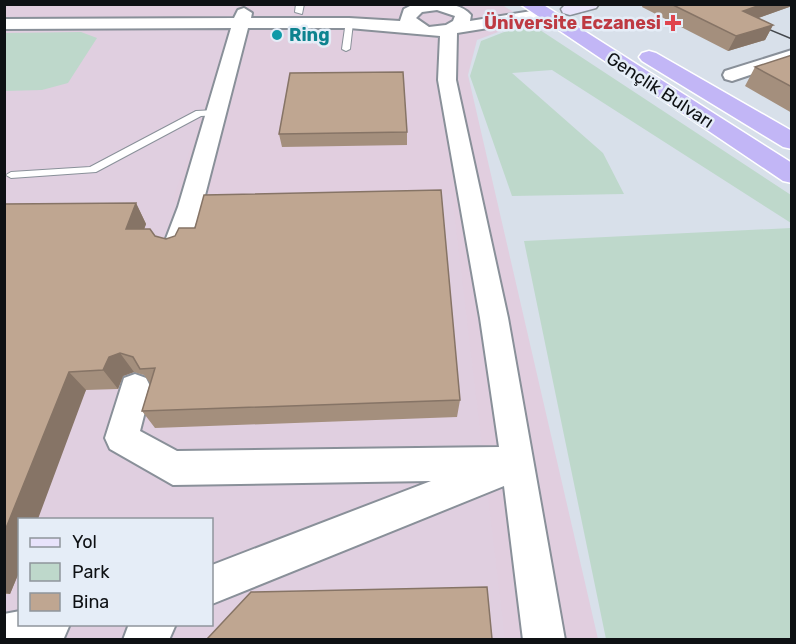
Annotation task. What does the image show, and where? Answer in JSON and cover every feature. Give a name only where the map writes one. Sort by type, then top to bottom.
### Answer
[{"type":"highway","name":"Gençlik Bulvarı","points":[[559,7],[792,142]]},
{"type":"highway","name":"Gençlik Bulvarı","points":[[559,7],[792,175]]},
{"type":"street","points":[[4,24],[243,18],[300,8],[415,9],[433,6],[452,8],[478,4]]},
{"type":"street","points":[[4,14],[243,18],[453,29],[559,7]]},
{"type":"street","points":[[452,8],[463,15],[462,24],[453,29]]},
{"type":"street","points":[[415,9],[407,16],[407,20],[419,29],[447,80],[494,318],[544,639]]},
{"type":"street","points":[[175,249],[243,18]]},
{"type":"street","points":[[447,80],[453,29]]},
{"type":"street","points":[[732,75],[792,55]]},
{"type":"street","points":[[135,388],[122,438],[172,468],[518,464]]},
{"type":"street","points":[[213,584],[518,464]]},
{"type":"street","points":[[4,635],[42,626]]},
{"type":"street","points":[[143,639],[154,626]]},
{"type":"lane","points":[[346,50],[349,23]]},
{"type":"lane","points":[[11,174],[92,170],[199,113],[216,113]]},
{"type":"shaded area","points":[[501,4],[527,21],[477,40],[468,75],[598,639],[5,639],[4,5]]},
{"type":"shaded area","points":[[231,28],[172,202],[452,194],[505,639],[5,639],[4,31]]},
{"type":"green space","points":[[520,26],[537,28],[791,195],[791,223],[552,70],[512,73],[603,153],[624,194],[512,196],[470,76],[481,41]]},
{"type":"green space","points":[[81,32],[97,38],[68,83],[42,90],[5,91],[5,33]]},
{"type":"green space","points":[[791,228],[791,639],[606,639],[524,241]]},
{"type":"building","points":[[671,4],[763,4],[743,11],[773,25],[736,36]]},
{"type":"building","points":[[792,55],[792,87],[755,67]]},
{"type":"building","points":[[403,72],[407,132],[279,134],[290,73]]},
{"type":"building","points":[[441,190],[460,400],[142,411],[155,368],[140,369],[133,357],[120,353],[109,357],[103,370],[69,372],[4,533],[4,204],[136,203],[126,229],[150,229],[155,236],[166,239],[175,236],[179,228],[195,228],[204,195]]},
{"type":"building","points":[[487,587],[492,639],[207,639],[251,592]]},
{"type":"tram line","points":[[756,24],[792,39]]},
{"type":"place","name":"Üniversite Eczanesi","points":[[673,23]]},
{"type":"place","name":"Ring","points":[[277,35]]}]
